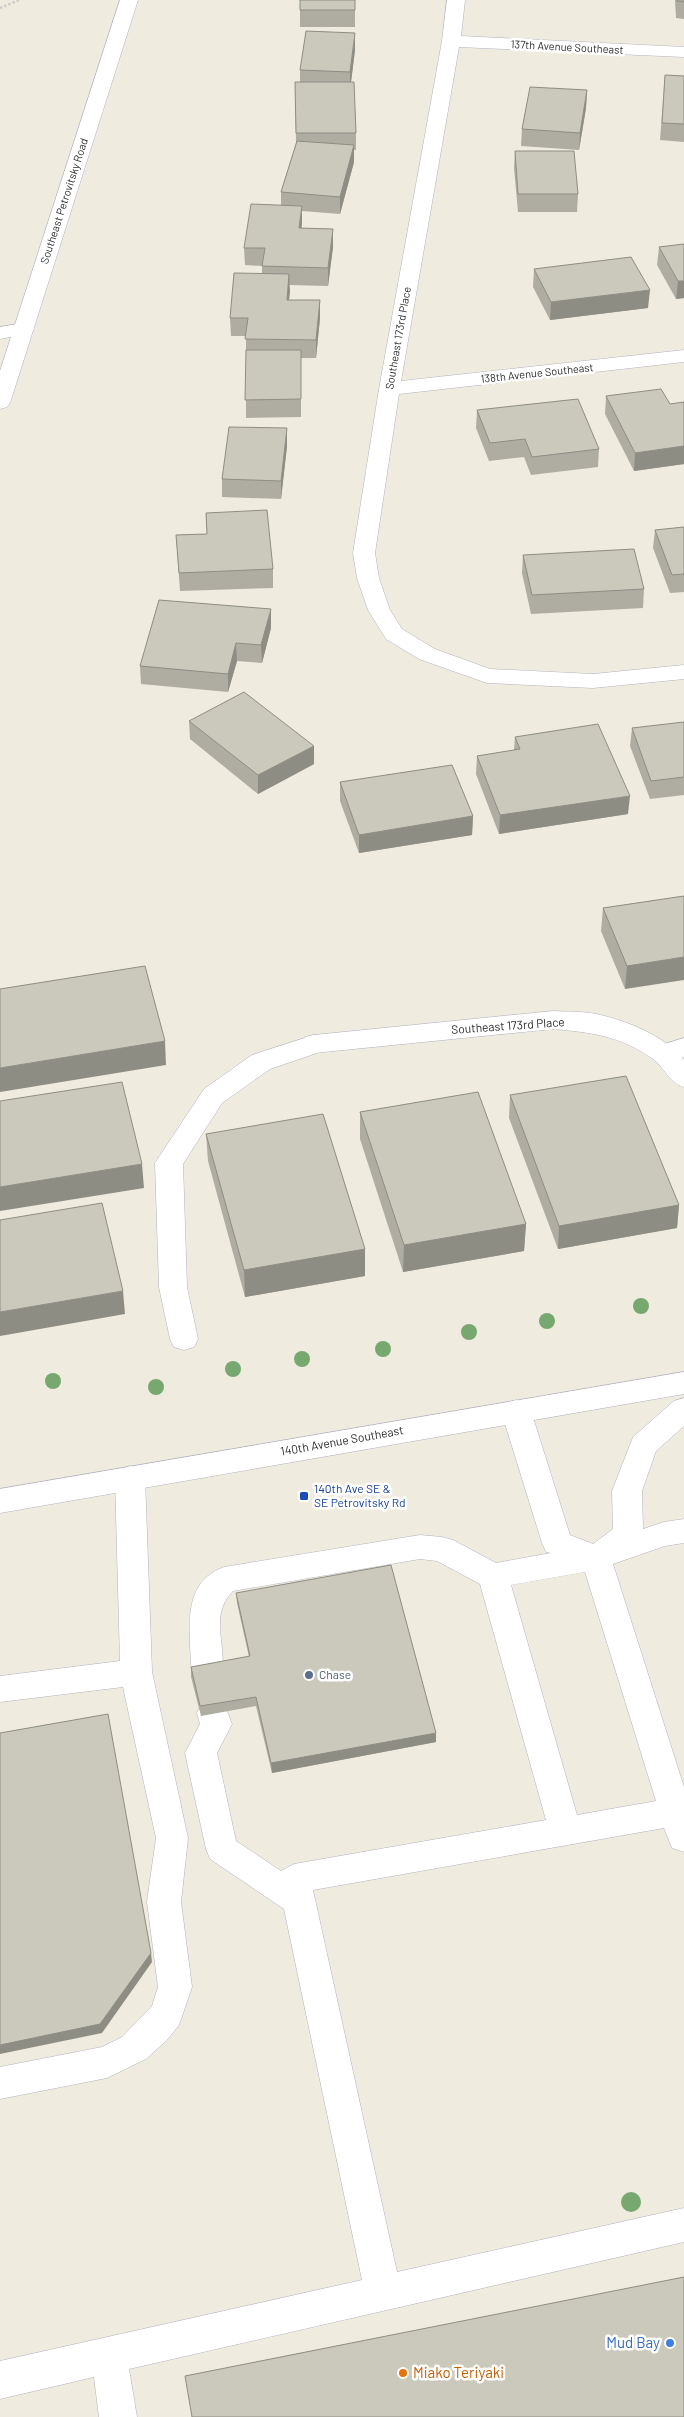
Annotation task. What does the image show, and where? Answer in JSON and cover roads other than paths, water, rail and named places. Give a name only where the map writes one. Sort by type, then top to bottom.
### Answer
[{"type":"street","name":"Southeast Petrovitsky Road","points":[[0,403],[128,0]]},
{"type":"street","name":"Southeast 173rd Place","points":[[456,0],[451,41],[389,389],[364,552],[368,578],[379,610],[394,634],[427,654],[487,676],[593,681],[684,672]]},
{"type":"street","name":"137th Avenue Southeast","points":[[451,41],[684,52]]},
{"type":"street","points":[[0,333],[24,329]]},
{"type":"street","name":"138th Avenue Southeast","points":[[389,389],[684,356]]},
{"type":"street","name":"Southeast 173rd Place","points":[[184,1339],[173,1287],[169,1163],[214,1096],[261,1062],[314,1044],[553,1020],[595,1023],[674,1051],[684,1078]]},
{"type":"street","name":"140th Avenue Southeast","points":[[0,1501],[684,1383]]},
{"type":"street","points":[[596,1558],[628,1534],[627,1490],[643,1445],[684,1409]]},
{"type":"street","points":[[516,1411],[557,1543],[596,1558]]},
{"type":"street","points":[[0,2082],[107,2062],[134,2048],[155,2029],[167,2014],[175,1987],[164,1902],[172,1838],[136,1672],[130,1478]]},
{"type":"street","points":[[207,1674],[204,1614],[210,1594],[224,1580],[420,1548],[442,1549],[493,1576],[596,1558],[664,1534],[684,1530]]},
{"type":"street","points":[[383,2293],[294,1879],[565,1831],[681,1820],[596,1558]]},
{"type":"street","points":[[493,1576],[565,1831]]},
{"type":"street","points":[[0,1689],[136,1672]]},
{"type":"street","points":[[213,1713],[216,1724],[201,1753],[222,1849],[298,1900]]},
{"type":"street","points":[[0,2380],[684,2225]]},
{"type":"street","points":[[109,2356],[118,2417]]},
{"type":"place","name":"140th Ave SE & SE Petrovitsky Rd","points":[[304,1496]]},
{"type":"place","name":"Chase","points":[[309,1675]]},
{"type":"place","name":"Mud Bay","points":[[670,2343]]},
{"type":"place","name":"Miako Teriyaki","points":[[403,2373]]}]
